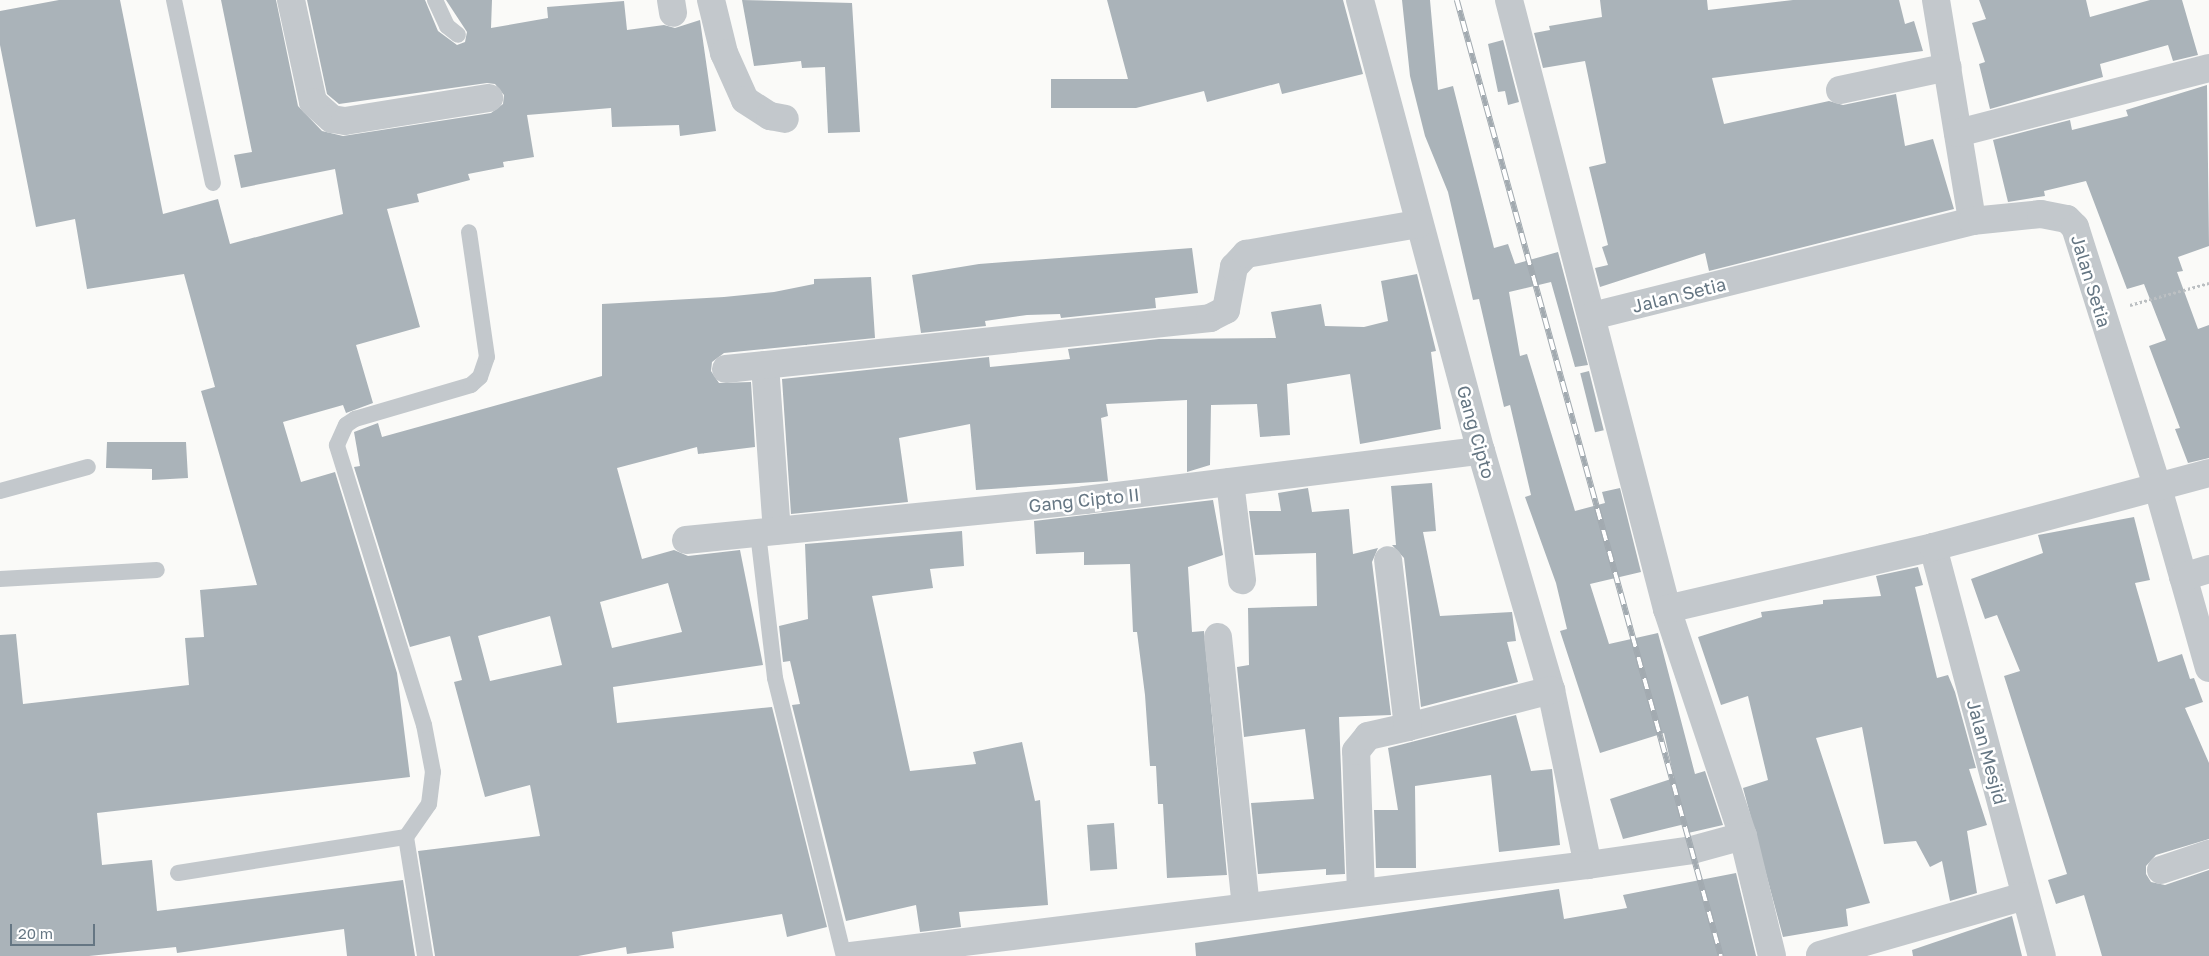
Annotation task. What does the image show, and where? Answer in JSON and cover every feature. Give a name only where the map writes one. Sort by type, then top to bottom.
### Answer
[{"type":"street","points":[[292,0],[313,102],[332,119],[345,121],[489,98]]},
{"type":"street","points":[[711,0],[724,52],[745,100],[770,116],[785,119]]},
{"type":"street","name":"Gang Cipto","points":[[1360,0],[1418,224],[1480,451],[1551,690],[1588,865]]},
{"type":"street","points":[[1936,0],[1972,221]]},
{"type":"street","points":[[1516,1],[1592,316],[1667,608],[1743,836],[1772,956]]},
{"type":"street","points":[[1840,90],[1948,67]]},
{"type":"street","points":[[1958,133],[2209,68]]},
{"type":"street","name":"Jalan Setia","points":[[1592,316],[1972,221],[2041,214],[2066,219],[2074,227],[2100,313],[2158,488],[2209,668]]},
{"type":"street","points":[[726,369],[1210,318],[1226,310],[1234,267],[1246,254],[1418,224]]},
{"type":"street","points":[[765,365],[767,532]]},
{"type":"street","name":"Gang Cipto II","points":[[686,540],[1230,482],[1480,451]]},
{"type":"street","points":[[1667,608],[1933,547],[2209,473]]},
{"type":"street","points":[[1230,482],[1242,580]]},
{"type":"street","name":"Jalan Mesjid","points":[[1933,547],[2042,956]]},
{"type":"street","points":[[1388,560],[1408,726]]},
{"type":"street","points":[[2183,577],[2209,569]]},
{"type":"street","points":[[1218,637],[1246,906]]},
{"type":"street","points":[[1361,892],[1356,751],[1368,736],[1551,690]]},
{"type":"street","points":[[851,956],[1588,865],[1692,850],[1743,836]]},
{"type":"street","points":[[2161,870],[2209,854]]},
{"type":"street","points":[[1820,955],[2025,896]]},
{"type":"lane","points":[[174,0],[213,183]]},
{"type":"lane","points":[[434,0],[447,26],[458,35]]},
{"type":"lane","points":[[178,873],[406,837],[430,804],[433,772],[424,725],[337,446],[346,425],[355,419],[471,385],[480,377],[487,357],[469,232]]},
{"type":"lane","points":[[0,491],[88,467]]},
{"type":"lane","points":[[767,532],[775,678],[844,956]]},
{"type":"lane","points":[[0,579],[158,570]]},
{"type":"lane","points":[[406,837],[425,956]]},
{"type":"path","points":[[2100,313],[2209,283]]},
{"type":"building","points":[[59,0],[120,0],[163,214],[218,199],[230,244],[343,214],[335,169],[241,188],[234,155],[252,152],[221,0],[276,0],[298,106],[322,131],[343,136],[491,113],[503,104],[504,95],[495,84],[487,83],[339,104],[327,94],[307,0],[425,0],[438,31],[457,45],[465,42],[467,32],[446,0],[492,0],[491,28],[548,18],[547,7],[624,1],[627,30],[664,25],[675,28],[700,20],[716,131],[680,136],[679,125],[612,127],[611,108],[527,115],[534,157],[503,162],[504,167],[468,174],[470,180],[417,194],[419,202],[387,209],[420,327],[356,345],[373,403],[346,413],[343,405],[283,422],[301,482],[335,472],[397,673],[410,777],[97,813],[102,865],[152,860],[157,911],[403,880],[415,956],[347,956],[344,929],[177,953],[176,947],[89,956],[0,956],[0,635],[16,634],[23,704],[189,685],[185,638],[204,637],[200,590],[257,585],[201,391],[215,387],[184,274],[87,289],[75,219],[36,227],[0,45],[0,11]]},
{"type":"building","points":[[742,0],[852,3],[860,132],[828,133],[825,67],[802,68],[801,61],[754,66]]},
{"type":"building","points":[[1107,0],[1343,0],[1363,74],[1282,94],[1279,83],[1207,102],[1204,91],[1136,108],[1051,108],[1051,79],[1128,79]]},
{"type":"building","points":[[1402,0],[1430,0],[1438,90],[1453,86],[1494,248],[1508,244],[1515,264],[1558,252],[1588,365],[1575,367],[1551,282],[1509,292],[1520,356],[1527,354],[1575,511],[1605,503],[1602,492],[1620,488],[1641,572],[1590,584],[1609,644],[1658,633],[1695,774],[1705,771],[1723,825],[1688,833],[1685,824],[1623,839],[1610,799],[1674,778],[1664,733],[1600,753],[1560,631],[1567,629],[1556,583],[1525,497],[1531,495],[1510,405],[1504,407],[1479,299],[1473,300],[1448,192],[1425,136],[1410,76]]},
{"type":"building","points":[[1600,0],[1707,0],[1708,10],[1793,0],[1899,0],[1905,24],[1914,21],[1923,51],[1712,78],[1724,124],[1829,101],[1843,105],[1896,94],[1905,146],[1933,139],[1954,209],[1709,271],[1705,253],[1600,287],[1595,268],[1608,265],[1602,247],[1608,245],[1589,167],[1606,163],[1585,61],[1543,68],[1534,33],[1550,30],[1549,26],[1602,17]]},
{"type":"building","points":[[1979,0],[2086,0],[2090,17],[2150,0],[2182,0],[2198,55],[2173,61],[2168,45],[2100,64],[2103,77],[1990,109],[1979,64],[1985,62],[1972,23],[1986,19]]},
{"type":"building","points":[[1503,40],[1519,102],[1508,105],[1505,91],[1498,92],[1488,44]]},
{"type":"building","points":[[2207,85],[2209,246],[2178,257],[2183,271],[2177,272],[2198,329],[2209,325],[2209,458],[2188,463],[2175,429],[2180,428],[2149,346],[2166,340],[2144,284],[2127,289],[2086,181],[2044,191],[2045,196],[2008,202],[1993,140],[2070,120],[2072,130],[2128,116],[2126,110]]},
{"type":"building","points":[[1192,248],[1198,293],[1155,298],[1156,308],[1061,318],[1060,314],[1027,315],[985,321],[986,326],[921,333],[912,275],[979,264]]},
{"type":"building","points":[[1417,274],[1436,351],[1431,352],[1441,429],[1360,444],[1350,374],[1287,384],[1290,435],[1260,437],[1257,404],[1211,405],[1210,465],[1187,472],[1187,400],[1106,404],[1108,416],[1101,418],[1108,481],[976,490],[970,424],[899,438],[908,502],[791,514],[782,379],[989,357],[990,367],[1070,359],[1068,349],[1159,339],[1276,338],[1271,312],[1321,304],[1325,326],[1364,327],[1388,321],[1381,281]]},
{"type":"building","points":[[871,277],[875,338],[724,353],[712,362],[711,371],[719,383],[751,382],[755,447],[698,454],[697,447],[617,468],[642,559],[674,550],[688,556],[740,550],[763,665],[613,687],[617,723],[772,707],[827,927],[787,937],[782,914],[672,932],[674,948],[627,954],[626,947],[578,956],[435,956],[418,851],[540,836],[530,785],[485,797],[454,682],[462,680],[450,636],[410,647],[354,467],[360,466],[354,432],[378,423],[382,437],[602,376],[602,304],[724,297],[774,292],[814,284],[814,279]],"holes":[[[668,583],[682,632],[612,648],[600,602]],[[550,616],[562,665],[490,681],[478,636]]]},
{"type":"building","points":[[1589,371],[1604,430],[1595,432],[1580,373]]},
{"type":"building","points":[[107,442],[186,442],[188,478],[152,480],[152,469],[106,468]]},
{"type":"building","points":[[1432,483],[1436,531],[1423,532],[1440,616],[1512,612],[1516,641],[1507,642],[1518,682],[1421,707],[1404,558],[1392,545],[1396,545],[1391,486]]},
{"type":"building","points":[[1308,488],[1312,512],[1349,509],[1353,554],[1378,548],[1372,562],[1391,715],[1339,717],[1345,874],[1326,875],[1326,869],[1258,874],[1251,803],[1314,799],[1305,729],[1244,737],[1237,667],[1249,665],[1248,608],[1317,606],[1316,553],[1255,555],[1249,511],[1281,511],[1278,493]]},
{"type":"building","points":[[1213,500],[1223,555],[1188,567],[1192,632],[1204,631],[1227,875],[1167,878],[1163,804],[1158,804],[1156,766],[1150,766],[1145,695],[1137,632],[1133,632],[1130,564],[1084,565],[1084,552],[1036,554],[1034,521]]},
{"type":"building","points":[[2134,517],[2150,580],[2135,583],[2158,662],[2182,654],[2190,679],[2194,678],[2203,702],[2185,708],[2209,763],[2209,839],[2156,855],[2146,866],[2146,874],[2151,882],[2165,885],[2209,870],[2209,956],[2102,956],[2084,895],[2056,904],[2048,880],[2067,874],[2004,676],[2020,671],[1997,615],[1985,619],[1971,579],[2043,553],[2038,535]]},
{"type":"building","points":[[962,531],[964,566],[930,569],[933,588],[872,596],[910,771],[976,764],[973,752],[1022,742],[1035,801],[1040,800],[1048,905],[959,912],[961,927],[920,932],[916,905],[846,921],[792,705],[800,704],[790,661],[783,662],[779,626],[808,619],[805,544]]},
{"type":"building","points":[[1918,567],[1923,585],[1915,587],[1937,678],[1948,675],[1955,692],[1976,768],[1969,769],[1987,825],[1967,831],[1977,893],[1950,901],[1942,861],[1930,867],[1916,841],[1884,844],[1862,727],[1816,738],[1870,903],[1846,909],[1848,926],[1783,937],[1743,788],[1768,780],[1748,696],[1721,705],[1698,637],[1762,617],[1761,612],[1823,604],[1823,600],[1881,596],[1876,576]]},
{"type":"building","points":[[1516,715],[1531,771],[1552,769],[1560,845],[1499,852],[1491,775],[1415,786],[1416,868],[1376,868],[1374,810],[1398,810],[1388,748]]},
{"type":"building","points":[[1114,823],[1117,869],[1090,871],[1087,825]]},
{"type":"building","points":[[1736,873],[1756,956],[1196,956],[1195,943],[1559,889],[1564,919],[1627,908],[1623,895]]},
{"type":"building","points":[[2012,916],[2022,956],[1913,956],[1912,950]]},
{"type":"railway","points":[[1457,0],[1721,956]]}]
